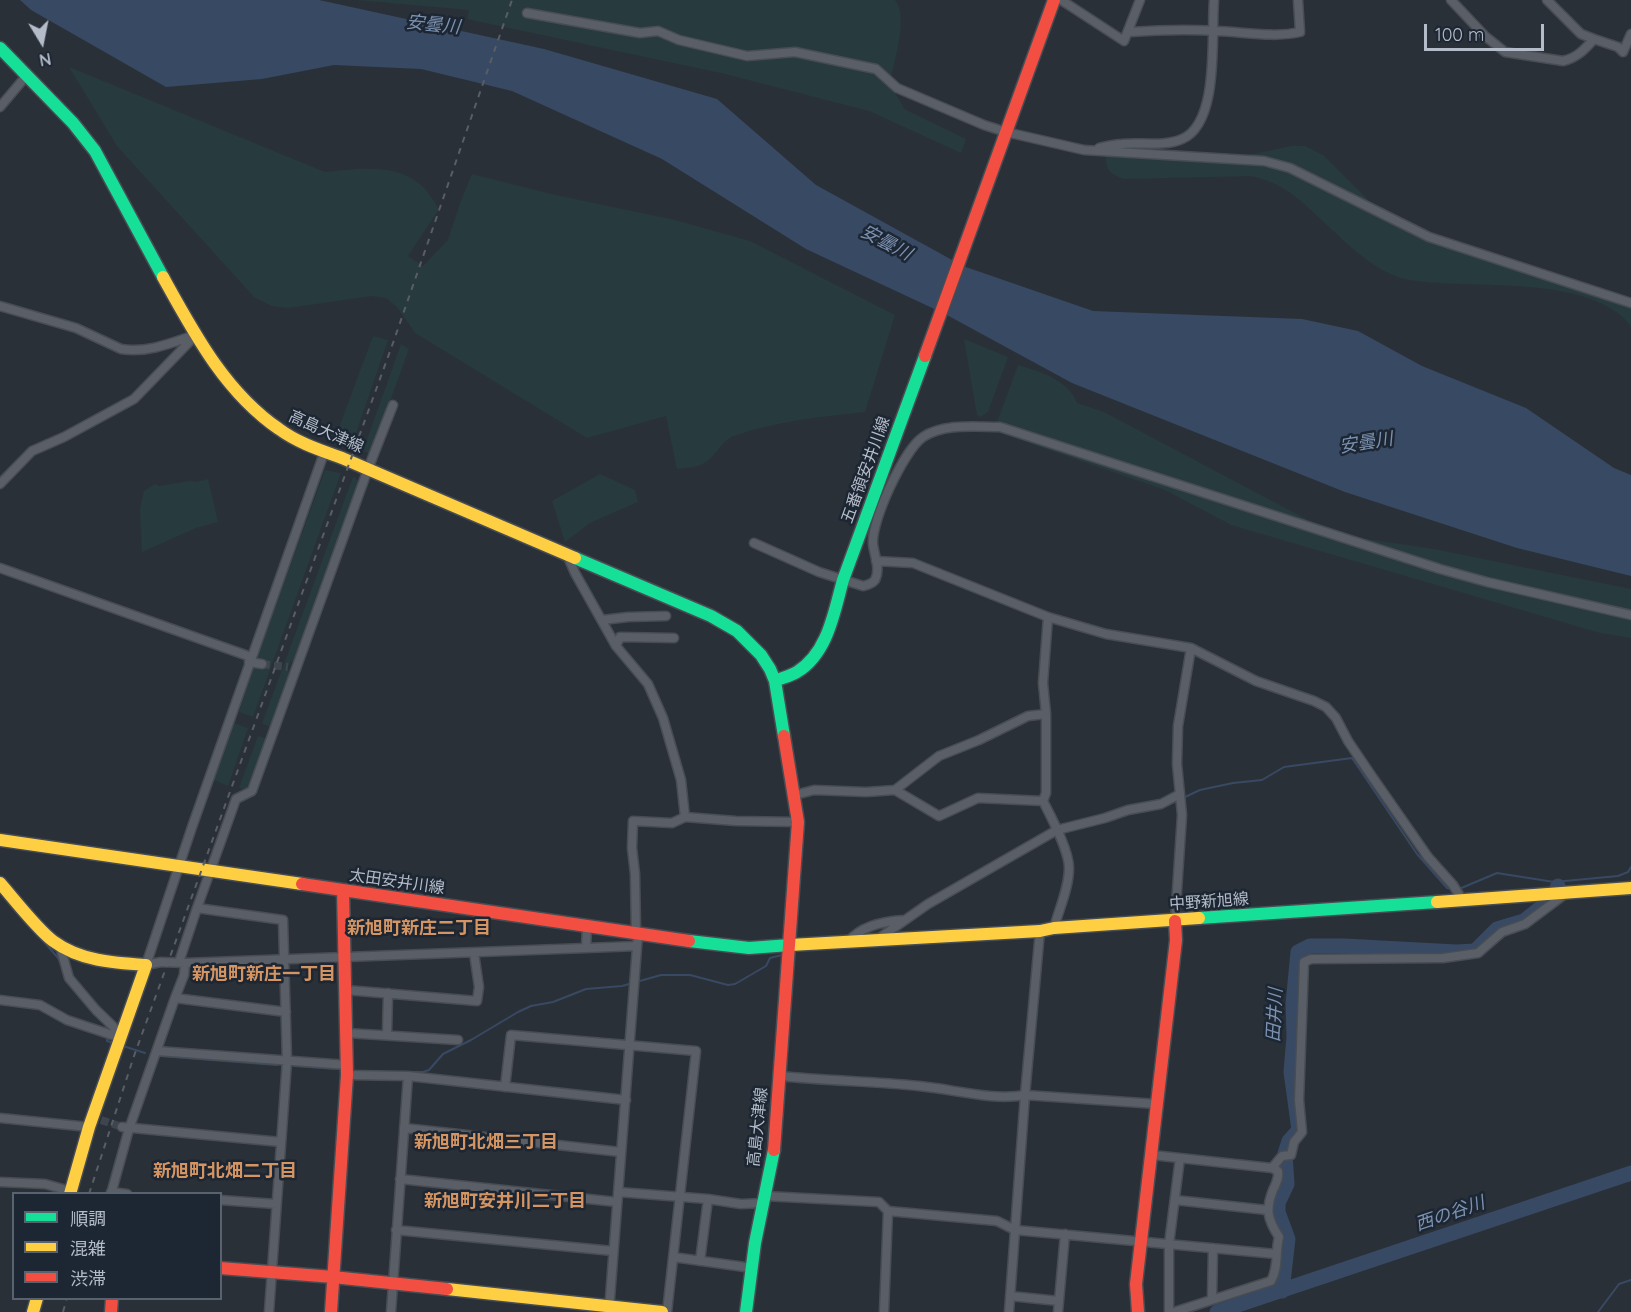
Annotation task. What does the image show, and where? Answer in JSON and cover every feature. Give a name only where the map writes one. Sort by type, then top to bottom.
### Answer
[{"type":"main road","name":"五番領安井川線","points":[[775,681],[799,671],[815,656],[826,636],[843,580],[1052,5]]},
{"type":"main road","name":"高島大津線","points":[[0,48],[74,123],[95,151],[196,335],[232,390],[252,409],[278,430],[324,453],[342,458],[711,616],[737,630],[761,655],[775,681]]},
{"type":"main road","points":[[775,681],[798,822],[790,945]]},
{"type":"main road","name":"太田安井川線","points":[[0,840],[587,927],[637,938],[731,947],[790,945]]},
{"type":"main road","points":[[0,883],[51,940],[60,946],[77,955],[103,962],[146,965],[70,1192]]},
{"type":"main road","name":"中野新旭線","points":[[790,945],[1040,931],[1054,928],[1631,888]]},
{"type":"main road","points":[[331,1312],[347,1070],[343,891]]},
{"type":"main road","points":[[1138,1312],[1136,1284],[1176,940],[1175,921]]},
{"type":"main road","name":"高島大津線","points":[[747,1312],[752,1268],[773,1160],[790,945]]},
{"type":"main road","points":[[222,1268],[333,1276],[609,1309],[662,1312]]},
{"type":"street","points":[[1060,0],[1124,41],[1140,0]]},
{"type":"street","points":[[1092,150],[1122,144],[1165,143],[1183,139],[1197,129],[1205,114],[1210,88],[1214,0]]},
{"type":"street","points":[[1129,32],[1213,30],[1285,35],[1300,32],[1298,0]]},
{"type":"street","points":[[1451,0],[1485,36],[1505,52],[1563,61],[1582,52],[1593,39]]},
{"type":"street","points":[[1547,0],[1581,34],[1618,47],[1623,52],[1631,34]]},
{"type":"street","points":[[526,13],[640,33],[658,31],[679,40],[747,56],[795,52],[876,69],[897,88],[984,125],[1092,150],[1264,161],[1290,168],[1430,237],[1631,303]]},
{"type":"street","points":[[0,107],[27,75]]},
{"type":"street","points":[[0,306],[76,328],[121,349],[152,349],[196,335]]},
{"type":"street","points":[[0,484],[32,452],[64,438],[134,399],[196,335]]},
{"type":"street","points":[[111,1192],[126,1128],[184,975],[182,963],[209,872],[236,800],[252,791],[292,668],[393,405]]},
{"type":"street","points":[[754,543],[819,572],[863,586],[870,585],[875,579],[876,561],[873,542],[876,523],[894,477],[911,450],[922,437],[953,427],[1000,427],[1440,569],[1631,615]]},
{"type":"street","points":[[324,453],[250,659],[146,965],[161,962],[285,960],[586,948],[637,938]]},
{"type":"street","points":[[567,555],[616,646],[648,684],[663,718],[681,780],[685,817]]},
{"type":"street","points":[[876,561],[913,563],[1048,617],[1106,634],[1191,648],[1256,681],[1326,707],[1336,718],[1371,775],[1428,857],[1453,885],[1463,901]]},
{"type":"street","points":[[0,568],[262,664]]},
{"type":"street","points":[[602,620],[628,616],[666,616]]},
{"type":"street","points":[[1048,617],[1043,683],[1046,714],[1046,794],[1043,801],[1057,830],[1069,866],[1067,884],[1054,928]]},
{"type":"street","points":[[616,646],[620,637],[674,638]]},
{"type":"street","points":[[1175,921],[1182,814],[1177,764],[1178,726],[1191,648]]},
{"type":"street","points":[[795,795],[814,790],[866,792],[895,790],[939,756],[979,740],[1028,716],[1046,714]]},
{"type":"street","points":[[895,790],[939,816],[978,798],[1043,801]]},
{"type":"street","points":[[877,940],[928,904],[1057,830],[1128,810],[1161,804],[1180,794]]},
{"type":"street","points":[[609,1309],[635,983],[637,938],[632,848],[633,821],[672,823],[685,817],[798,822]]},
{"type":"street","points":[[1272,1168],[1282,1156],[1290,1155],[1294,1142],[1302,1131],[1299,1101],[1304,962],[1311,959],[1443,958],[1478,953],[1502,932],[1525,924],[1565,894]]},
{"type":"street","points":[[197,908],[283,921],[287,1061],[269,1312]]},
{"type":"street","points":[[849,942],[855,934],[879,923],[904,920]]},
{"type":"street","points":[[586,948],[587,927]]},
{"type":"street","points":[[1009,1312],[1040,931]]},
{"type":"street","points":[[60,946],[69,978],[122,1036]]},
{"type":"street","points":[[346,990],[477,1001],[479,987],[474,953]]},
{"type":"street","points":[[387,993],[387,1035]]},
{"type":"street","points":[[175,998],[286,1012]]},
{"type":"street","points":[[0,1000],[40,1005],[67,1020],[122,1036]]},
{"type":"street","points":[[347,1033],[459,1040]]},
{"type":"street","points":[[505,1087],[511,1035],[696,1051],[667,1312]]},
{"type":"street","points":[[157,1051],[287,1061],[347,1070],[626,1100]]},
{"type":"street","points":[[391,1312],[408,1076]]},
{"type":"street","points":[[780,1076],[919,1086],[1008,1098],[1025,1095],[1157,1104]]},
{"type":"street","points":[[0,1118],[94,1122]]},
{"type":"street","points":[[126,1128],[281,1142]]},
{"type":"street","points":[[404,1128],[621,1152]]},
{"type":"street","points":[[1152,1155],[1272,1168],[1278,1172],[1267,1210],[1279,1237],[1276,1272],[1271,1281],[1174,1312]]},
{"type":"street","points":[[1169,1312],[1169,1244],[1180,1158]]},
{"type":"street","points":[[400,1179],[617,1202]]},
{"type":"street","points":[[0,1182],[45,1185],[70,1192]]},
{"type":"street","points":[[618,1192],[708,1198],[741,1204],[764,1200],[879,1202],[888,1211],[997,1221],[1015,1230],[1276,1254]]},
{"type":"street","points":[[700,1261],[708,1198]]},
{"type":"street","points":[[222,1200],[276,1204]]},
{"type":"street","points":[[1175,1200],[1267,1210]]},
{"type":"street","points":[[884,1312],[888,1211]]},
{"type":"street","points":[[396,1230],[614,1251]]},
{"type":"street","points":[[1058,1312],[1065,1234]]},
{"type":"street","points":[[1212,1299],[1213,1248]]},
{"type":"street","points":[[673,1257],[752,1268]]},
{"type":"street","points":[[1010,1296],[1059,1301]]},
{"type":"green space","points":[[356,0],[895,0],[901,17],[901,28],[890,82],[893,89],[904,109],[966,139],[961,153],[869,111],[725,74],[467,19],[469,10]]},
{"type":"green space","points":[[69,67],[325,172],[376,169],[400,173],[412,178],[425,188],[439,209],[408,256],[423,266],[448,240],[472,174],[551,194],[675,220],[750,241],[895,315],[865,412],[799,420],[750,431],[724,442],[705,463],[677,469],[666,416],[587,438],[415,333],[397,307],[386,298],[372,296],[288,308],[272,306],[254,297],[117,146]]},
{"type":"green space","points":[[1291,146],[1305,146],[1323,155],[1382,214],[1401,225],[1631,303],[1631,326],[1612,309],[1587,298],[1559,291],[1527,287],[1434,283],[1392,275],[1361,255],[1289,192],[1261,179],[1251,176],[1125,179],[1112,173],[1106,163],[1107,153],[1132,148],[1231,156]]},
{"type":"green space","points":[[373,336],[388,340],[352,445],[334,441]]},
{"type":"green space","points":[[964,339],[1008,357],[988,412],[981,417],[977,415]]},
{"type":"green space","points":[[401,344],[409,349],[371,454],[363,451]]},
{"type":"green space","points":[[1018,365],[1060,382],[1073,395],[1077,403],[1104,412],[1308,520],[1359,538],[1434,549],[1631,589],[1631,638],[1600,633],[1231,525],[1165,490],[994,431]]},
{"type":"green space","points":[[325,470],[341,473],[253,717],[239,712],[254,666],[262,667],[265,659],[257,657]]},
{"type":"green space","points":[[600,474],[635,490],[638,502],[590,523],[565,542],[552,501]]},
{"type":"green space","points":[[353,477],[361,482],[296,663],[291,661],[287,669],[291,674],[273,727],[262,724]]},
{"type":"green space","points":[[208,479],[218,522],[196,528],[142,552],[140,509],[144,491],[155,484],[159,486]]},
{"type":"green space","points":[[233,723],[248,728],[228,786],[214,780]]},
{"type":"green space","points":[[258,736],[268,739],[249,790],[239,788]]},
{"type":"water","name":"安曇川","points":[[20,0],[319,0],[544,49],[717,99],[816,185],[963,266],[1093,311],[1302,319],[1358,331],[1422,366],[1526,408],[1614,468],[1631,475],[1631,576],[1517,548],[1345,492],[1072,383],[945,314],[806,249],[662,159],[512,91],[421,69],[334,65],[262,79],[166,87],[31,10]]},
{"type":"waterway","points":[[1168,805],[1200,790],[1262,780],[1284,767],[1352,758],[1417,854],[1447,888],[1453,889]]},
{"type":"waterway","points":[[1110,820],[1128,814]]},
{"type":"waterway","points":[[928,909],[1035,847]]},
{"type":"waterway","points":[[1459,889],[1497,873],[1554,882],[1618,876],[1628,872],[1631,867]]},
{"type":"waterway","name":"田井川","points":[[1282,1291],[1288,1239],[1278,1212],[1278,1203],[1287,1184],[1285,1153],[1289,1141],[1299,1130],[1291,1072],[1294,1037],[1293,1004],[1298,952],[1310,946],[1475,951],[1497,929],[1524,921],[1552,899],[1558,886]]},
{"type":"waterway","points":[[7,899],[58,958],[62,966]]},
{"type":"waterway","points":[[407,1072],[429,1070],[443,1054],[531,1006],[553,1002],[586,989],[622,986],[661,975],[690,975],[728,985],[735,984],[766,966],[770,958],[782,955]]},
{"type":"waterway","points":[[107,1035],[107,1041],[113,1043]]},
{"type":"waterway","points":[[123,1046],[145,1053]]},
{"type":"waterway","points":[[160,1056],[277,1065]]},
{"type":"waterway","points":[[294,1066],[337,1069]]},
{"type":"waterway","points":[[356,1071],[396,1072]]},
{"type":"waterway","name":"西の谷川","points":[[1217,1312],[1631,1173]]},
{"type":"waterway","points":[[1598,1312],[1619,1284],[1631,1280]]},
{"type":"waterway","points":[[1189,1312],[1283,1282]]},
{"type":"tunnel","points":[[262,664],[288,667]]},
{"type":"tunnel","points":[[101,1120],[122,1127]]},
{"type":"railway","points":[[90,1192],[134,1056],[393,343],[512,0]]},
{"type":"railway","points":[[63,1312],[66,1300]]},
{"type":"traffic: fast","points":[[0,48],[73,123],[95,151],[163,277]]},
{"type":"traffic: fast","points":[[775,681],[808,664],[823,643],[833,618],[843,580],[925,356]]},
{"type":"traffic: fast","points":[[575,558],[711,616],[737,631],[761,655],[770,669],[775,681],[784,736]]},
{"type":"traffic: fast","points":[[1199,918],[1437,902]]},
{"type":"traffic: fast","points":[[689,941],[749,948],[790,945]]},
{"type":"traffic: fast","points":[[746,1312],[755,1243],[774,1150]]},
{"type":"traffic: slow","points":[[163,277],[212,360],[242,398],[279,429],[309,446],[575,558]]},
{"type":"traffic: slow","points":[[0,840],[302,884]]},
{"type":"traffic: slow","points":[[0,883],[40,929],[63,948],[98,960],[146,965],[89,1127],[71,1192]]},
{"type":"traffic: slow","points":[[1437,902],[1631,888]]},
{"type":"traffic: slow","points":[[790,945],[1040,931],[1054,928],[1199,918]]},
{"type":"traffic: slow","points":[[447,1289],[662,1312]]},
{"type":"traffic: slow","points":[[33,1312],[36,1300]]},
{"type":"traffic: jam","points":[[925,356],[1054,0]]},
{"type":"traffic: jam","points":[[774,1150],[798,822],[784,736]]},
{"type":"traffic: jam","points":[[302,884],[689,941]]},
{"type":"traffic: jam","points":[[331,1312],[347,1075],[343,891]]},
{"type":"traffic: jam","points":[[1138,1312],[1136,1284],[1176,940],[1175,921]]},
{"type":"traffic: jam","points":[[222,1268],[447,1289]]},
{"type":"traffic: jam","points":[[111,1312],[112,1300]]},
{"type":"district","name":"新旭町新庄二丁目","points":[[419,929]]},
{"type":"district","name":"新旭町新庄一丁目","points":[[264,975]]},
{"type":"district","name":"新旭町北畑三丁目","points":[[486,1143]]},
{"type":"district","name":"新旭町北畑二丁目","points":[[225,1172]]},
{"type":"district","name":"新旭町安井川二丁目","points":[[505,1202]]}]
